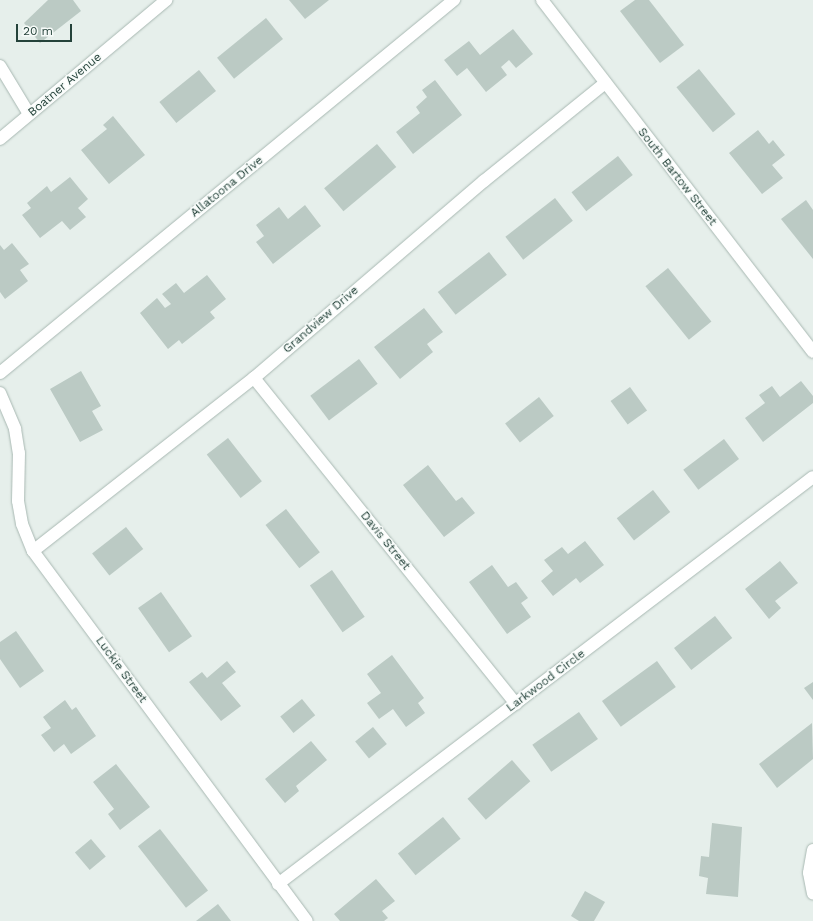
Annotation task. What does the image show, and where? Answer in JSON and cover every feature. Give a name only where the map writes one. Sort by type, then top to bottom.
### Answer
[{"type":"street","name":"Boatner Avenue","points":[[0,139],[166,0]]},
{"type":"street","name":"Allatoona Drive","points":[[0,373],[454,0]]},
{"type":"street","name":"South Bartow Street","points":[[542,0],[813,352]]},
{"type":"street","points":[[0,66],[29,114]]},
{"type":"street","name":"Grandview Drive","points":[[33,551],[254,378],[484,181],[605,83]]},
{"type":"street","name":"Davis Street","points":[[254,378],[516,704]]},
{"type":"street","name":"Luckie Street","points":[[0,393],[15,429],[18,500],[22,524],[33,551],[278,884],[307,921]]},
{"type":"street","name":"Larkwood Circle","points":[[278,884],[813,477]]},
{"type":"street","points":[[813,850],[809,873],[813,894]]},
{"type":"building","points":[[48,0],[73,0],[81,11],[40,43],[24,23]]},
{"type":"building","points":[[289,0],[329,0],[305,19]]},
{"type":"building","points":[[635,0],[649,0],[684,45],[660,63],[620,11]]},
{"type":"building","points":[[266,18],[283,39],[234,79],[217,58]]},
{"type":"building","points":[[513,29],[533,54],[516,68],[509,60],[501,67],[507,75],[486,92],[467,68],[457,76],[444,60],[469,41],[480,55]]},
{"type":"building","points":[[699,69],[736,114],[713,132],[676,87]]},
{"type":"building","points":[[199,70],[216,91],[176,123],[159,102]]},
{"type":"building","points":[[435,80],[462,115],[413,154],[396,132],[420,113],[416,107],[427,97],[422,90]]},
{"type":"building","points":[[113,116],[145,155],[109,184],[81,150],[107,129],[103,125]]},
{"type":"building","points":[[758,130],[769,144],[773,140],[785,155],[772,165],[783,178],[762,194],[729,153]]},
{"type":"building","points":[[377,144],[396,167],[343,211],[324,188]]},
{"type":"building","points":[[618,156],[633,175],[586,211],[572,192]]},
{"type":"building","points":[[70,177],[88,199],[78,208],[86,217],[70,230],[62,221],[40,238],[22,215],[31,208],[27,203],[47,186],[51,192]]},
{"type":"building","points":[[555,198],[573,221],[523,260],[505,237]]},
{"type":"building","points":[[806,200],[813,210],[813,259],[781,219]]},
{"type":"building","points":[[305,205],[321,226],[273,264],[256,242],[264,236],[256,225],[279,207],[288,219]]},
{"type":"building","points":[[12,243],[29,264],[20,270],[28,281],[5,299],[0,292],[0,245],[4,250]]},
{"type":"building","points":[[489,252],[507,275],[456,315],[438,292]]},
{"type":"building","points":[[668,268],[711,322],[689,340],[645,286]]},
{"type":"building","points":[[207,275],[226,299],[210,312],[215,318],[182,344],[179,340],[168,349],[140,313],[157,298],[165,308],[171,304],[162,294],[176,283],[184,293]]},
{"type":"building","points":[[424,308],[443,332],[427,344],[433,352],[400,379],[374,347]]},
{"type":"building","points":[[359,359],[378,384],[329,420],[310,396]]},
{"type":"building","points":[[81,371],[101,406],[92,411],[103,430],[80,442],[50,389]]},
{"type":"building","points":[[801,381],[813,396],[813,403],[763,442],[745,418],[765,403],[759,395],[772,386],[780,397]]},
{"type":"building","points":[[630,387],[647,410],[628,425],[611,401]]},
{"type":"building","points":[[539,397],[554,416],[520,442],[505,423]]},
{"type":"building","points":[[228,438],[262,481],[241,498],[207,455]]},
{"type":"building","points":[[724,439],[739,459],[698,490],[683,470]]},
{"type":"building","points":[[428,465],[456,501],[462,497],[475,513],[444,537],[403,485]]},
{"type":"building","points":[[653,490],[670,512],[634,540],[617,518]]},
{"type":"building","points":[[286,509],[320,552],[299,568],[266,525]]},
{"type":"building","points":[[126,527],[143,549],[109,576],[92,553]]},
{"type":"building","points":[[585,541],[604,565],[580,583],[576,578],[553,596],[541,581],[553,571],[544,560],[562,547],[568,554]]},
{"type":"building","points":[[780,561],[798,583],[775,601],[781,608],[769,619],[745,589]]},
{"type":"building","points":[[492,565],[508,587],[516,582],[528,598],[521,603],[531,617],[507,634],[469,582]]},
{"type":"building","points":[[332,570],[365,617],[343,632],[310,585]]},
{"type":"building","points":[[161,592],[192,636],[169,652],[138,608]]},
{"type":"building","points":[[715,616],[732,638],[691,670],[674,648]]},
{"type":"building","points":[[16,631],[44,671],[20,688],[0,659],[0,642]]},
{"type":"building","points":[[392,655],[424,698],[418,703],[425,713],[406,727],[393,709],[379,719],[367,703],[381,693],[367,674]]},
{"type":"building","points":[[227,661],[236,672],[222,683],[241,706],[221,721],[189,682],[202,672],[207,678]]},
{"type":"building","points":[[657,661],[676,687],[621,727],[602,701]]},
{"type":"building","points":[[813,682],[813,700],[804,688]]},
{"type":"building","points":[[302,699],[315,715],[293,733],[280,717]]},
{"type":"building","points":[[65,700],[72,710],[76,707],[96,736],[71,754],[64,744],[54,752],[41,735],[51,728],[43,717]]},
{"type":"building","points":[[579,712],[598,739],[551,772],[532,745]]},
{"type":"building","points":[[812,723],[813,759],[777,788],[759,764]]},
{"type":"building","points":[[373,727],[387,744],[369,759],[355,741]]},
{"type":"building","points":[[311,741],[327,760],[296,786],[299,791],[285,803],[265,779]]},
{"type":"building","points":[[512,760],[530,781],[486,820],[467,799]]},
{"type":"building","points":[[116,764],[150,807],[120,830],[108,814],[114,809],[93,782]]},
{"type":"building","points":[[443,817],[461,839],[416,875],[398,854]]},
{"type":"building","points":[[712,823],[742,827],[738,897],[706,894],[708,878],[699,876],[701,856],[709,857]]},
{"type":"building","points":[[160,829],[208,890],[186,908],[138,846]]},
{"type":"building","points":[[91,839],[106,857],[90,870],[75,852]]},
{"type":"building","points":[[376,879],[395,901],[382,911],[388,918],[384,921],[340,921],[334,914]]},
{"type":"building","points":[[585,891],[605,902],[594,921],[579,921],[571,916]]},
{"type":"building","points":[[218,904],[231,921],[196,921]]}]
